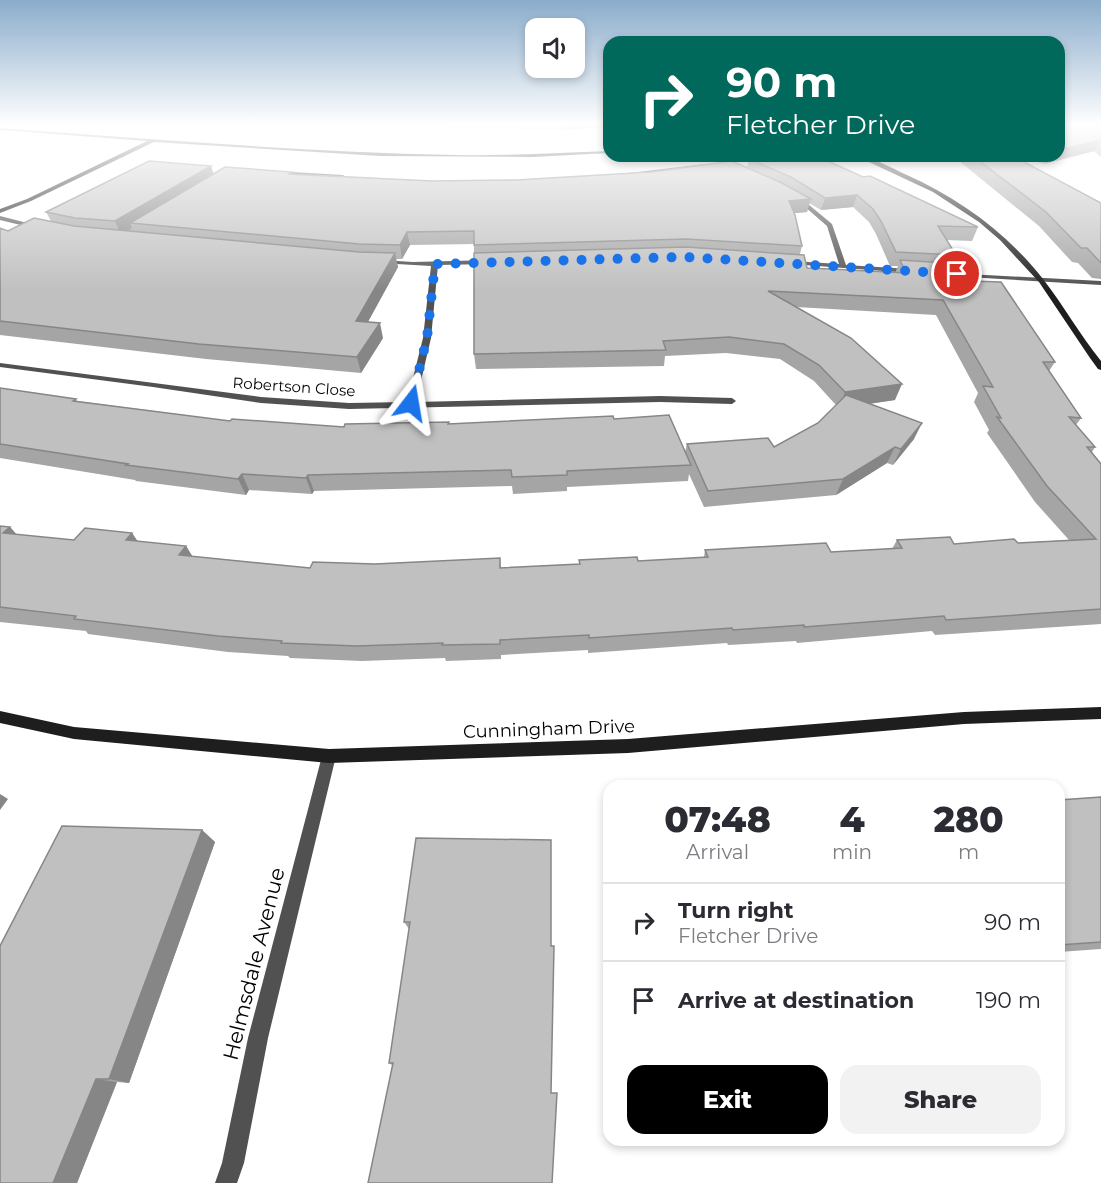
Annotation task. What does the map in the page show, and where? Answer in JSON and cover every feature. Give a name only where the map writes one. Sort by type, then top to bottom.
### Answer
[{"type":"street","points":[[0,211],[72,179]]},
{"type":"street","points":[[912,179],[960,205],[1002,238],[1040,279],[1101,367]]},
{"type":"street","points":[[785,195],[806,205],[830,225],[843,267]]},
{"type":"street","points":[[0,218],[45,229]]},
{"type":"street","points":[[370,262],[435,264],[501,262]]},
{"type":"street","points":[[790,263],[923,272]]},
{"type":"street","points":[[411,403],[427,338],[435,264]]},
{"type":"street","points":[[946,274],[1101,283]]},
{"type":"street","name":"Robertson Close","points":[[0,365],[261,400],[348,406],[660,399],[732,402]]},
{"type":"street","name":"Cunningham Drive","points":[[0,717],[74,733],[329,756],[628,746],[964,718],[1101,713]]},
{"type":"street","name":"Helmsdale Avenue","points":[[226,1183],[233,1163],[258,1038],[329,756]]},
{"type":"building","points":[[112,179],[188,179],[115,221],[75,218],[46,212]]},
{"type":"building","points":[[204,179],[773,179],[811,199],[789,201],[795,215],[802,246],[686,239],[474,245],[474,231],[407,232],[400,245],[359,244],[130,223]]},
{"type":"building","points":[[795,179],[877,179],[978,227],[938,226],[956,255],[896,252],[873,209],[857,195],[825,198]]},
{"type":"building","points":[[1003,179],[1056,179],[1101,203],[1101,263],[1087,248],[1081,248],[1046,212]]},
{"type":"building","points":[[34,218],[74,226],[359,252],[395,253],[356,321],[380,323],[357,357],[199,344],[0,321],[0,228],[8,231]]},
{"type":"building","points":[[686,247],[804,255],[807,268],[906,273],[900,260],[961,264],[971,281],[1001,282],[1055,362],[1043,362],[1081,418],[1069,417],[1095,447],[1087,447],[1101,464],[1101,609],[946,620],[944,616],[804,627],[804,625],[733,630],[732,628],[589,638],[589,635],[500,640],[500,644],[356,646],[281,643],[282,641],[74,619],[76,616],[0,607],[0,526],[10,527],[3,533],[74,540],[85,528],[132,533],[126,540],[186,546],[179,555],[310,568],[313,562],[375,564],[500,558],[500,568],[580,564],[579,560],[637,557],[638,561],[708,557],[705,550],[826,543],[831,552],[902,548],[897,540],[950,537],[954,544],[1014,539],[1018,543],[1096,539],[1047,486],[997,417],[1001,418],[983,386],[993,387],[943,300],[768,291],[851,338],[902,384],[845,392],[819,365],[784,344],[729,337],[663,341],[666,350],[474,354],[474,253]]},
{"type":"building","points":[[0,388],[76,399],[73,401],[230,421],[232,419],[344,427],[345,424],[449,422],[448,424],[669,415],[691,465],[567,471],[567,475],[512,477],[511,470],[308,475],[306,478],[242,474],[238,479],[126,465],[128,464],[0,444]]},
{"type":"building","points":[[846,395],[922,423],[901,449],[895,447],[843,479],[708,491],[687,444],[768,438],[774,447],[818,423]]},
{"type":"building","points":[[1101,797],[1101,942],[1065,945],[1065,800]]},
{"type":"building","points":[[62,826],[202,830],[109,1079],[96,1079],[53,1183],[0,1183],[0,946]]},
{"type":"building","points":[[416,838],[551,840],[551,946],[554,946],[551,1093],[557,1093],[552,1183],[368,1183],[393,1063],[389,1063],[410,922],[404,922]]},
{"type":"route","points":[[411,403],[427,338],[435,264],[684,257],[957,274]]}]
